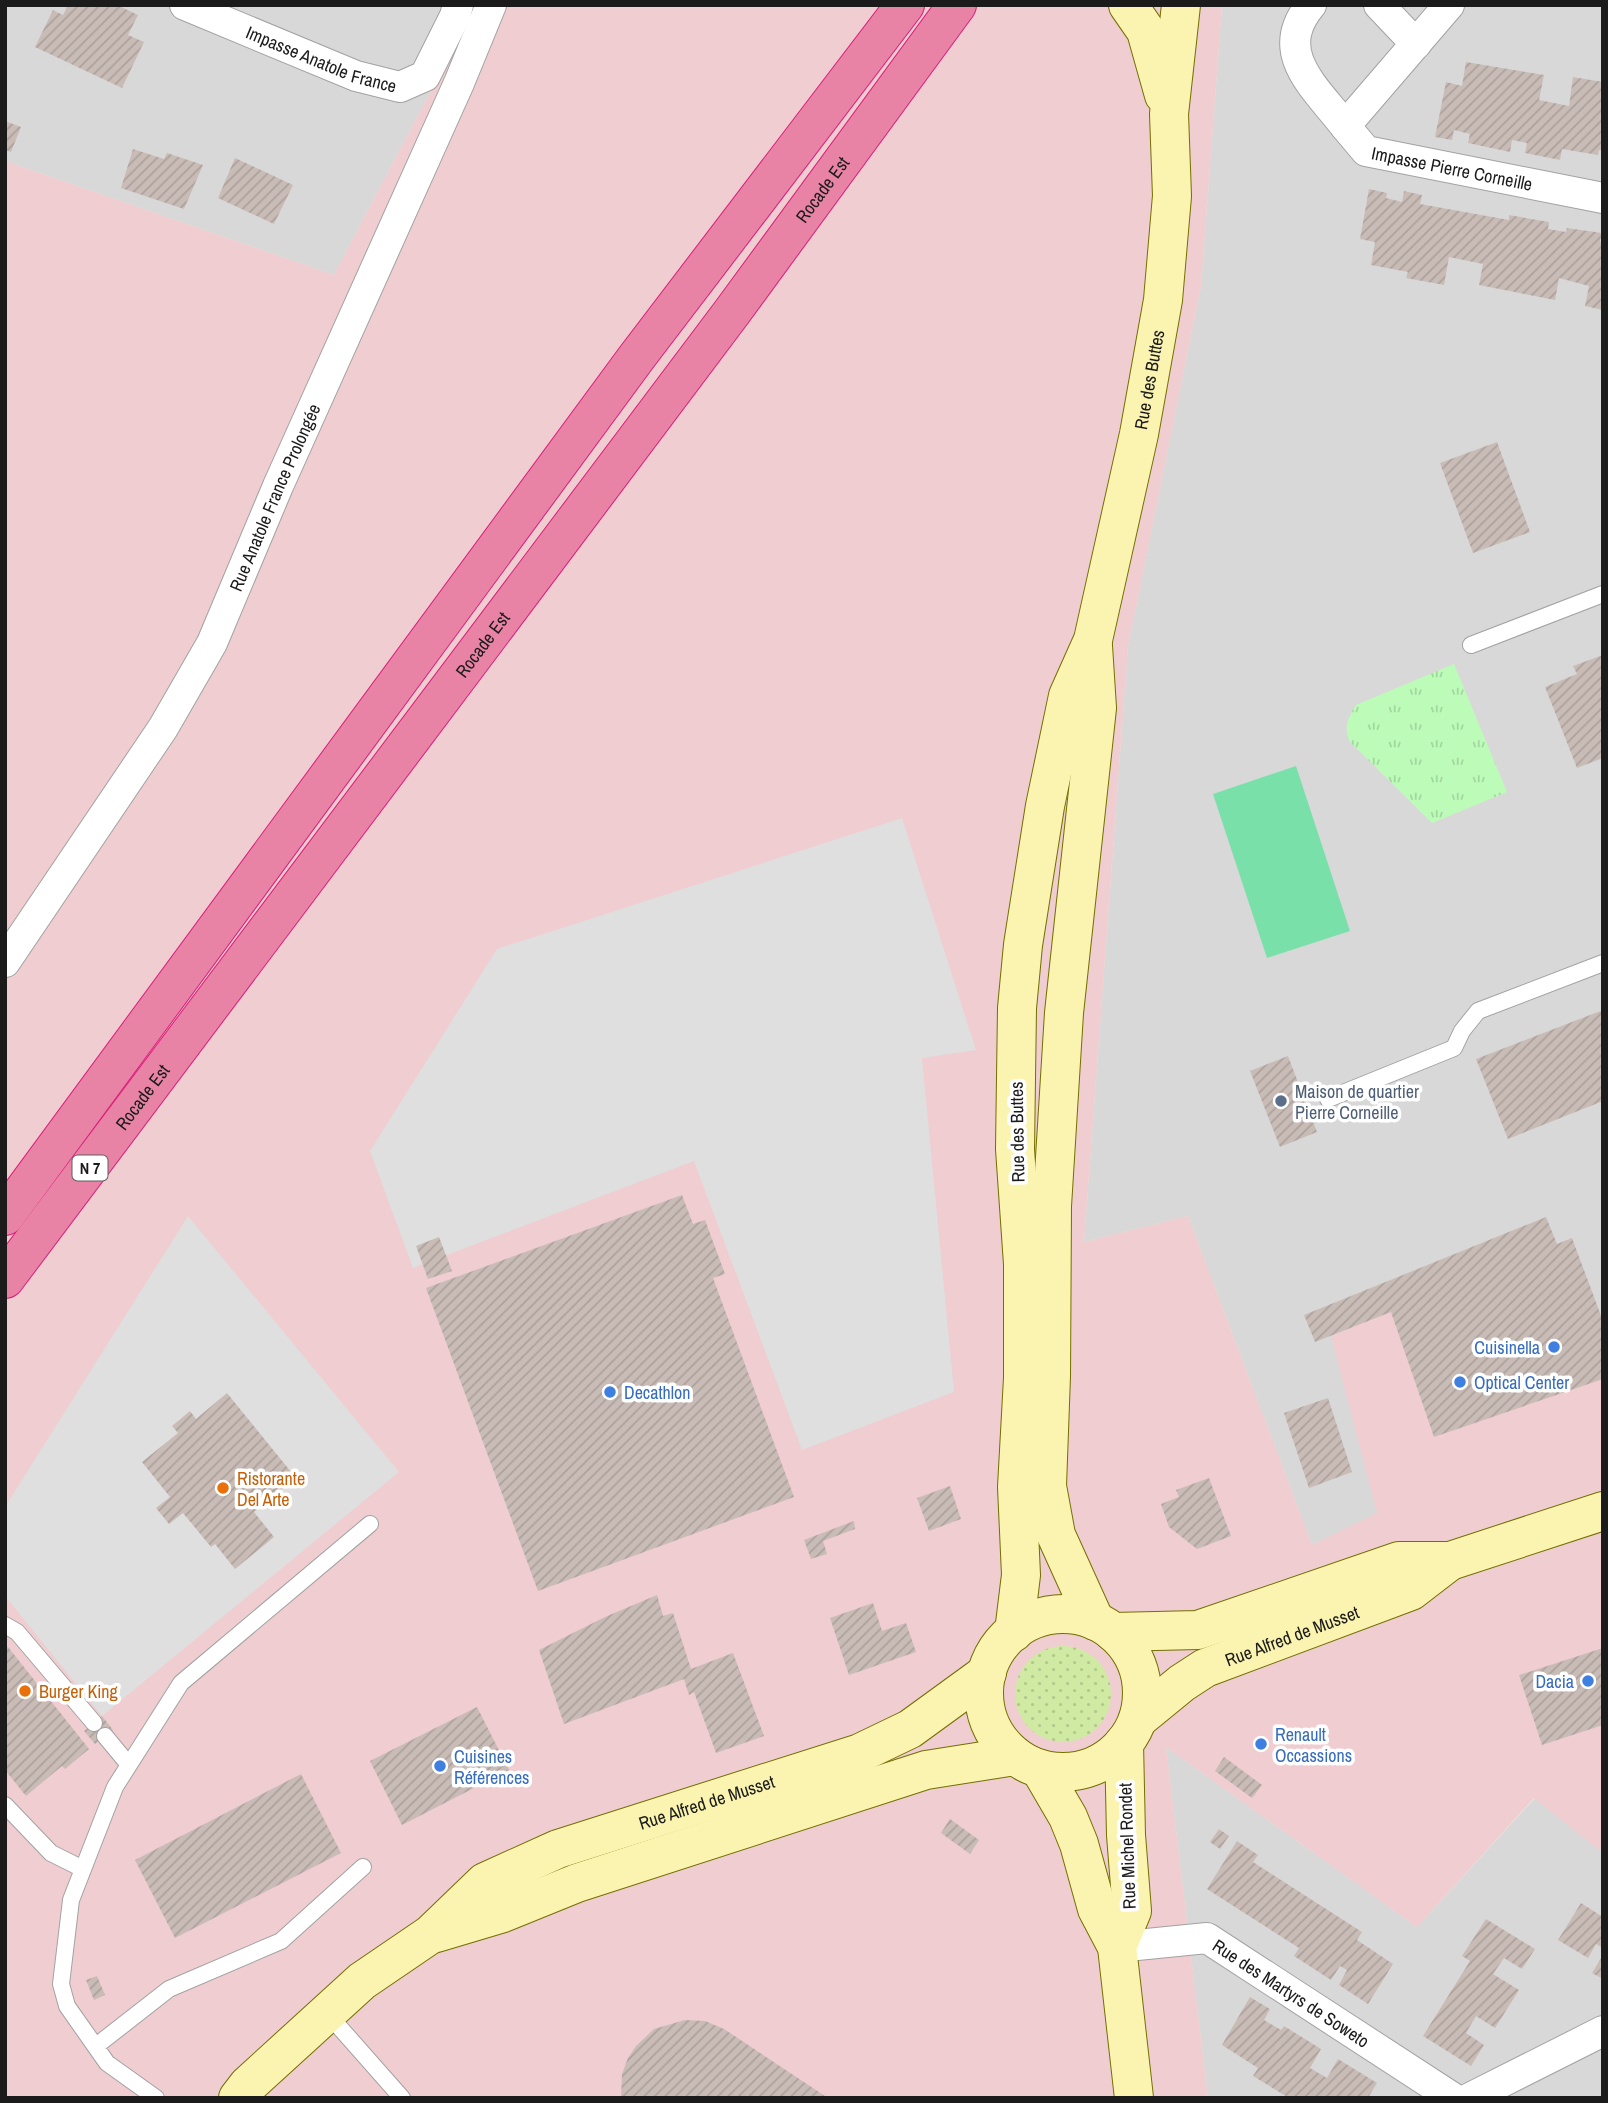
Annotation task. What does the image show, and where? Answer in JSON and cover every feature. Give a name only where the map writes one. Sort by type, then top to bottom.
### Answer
[{"type":"highway","points":[[5,1216],[628,369],[905,5]]},
{"type":"highway","name":"Rocade Est","points":[[5,1279],[732,313],[957,5]]},
{"type":"street","name":"Impasse Anatole France","points":[[185,5],[356,76],[400,87],[425,76],[458,5]]},
{"type":"street","name":"Rue Anatole France Prolongée","points":[[5,962],[163,727],[212,643],[278,486],[459,83],[491,5]]},
{"type":"street","name":"Rue des Buttes","points":[[1128,5],[1146,31],[1169,114]]},
{"type":"street","name":"Rue des Buttes","points":[[1014,1632],[1021,1575],[1017,1487],[1023,1378],[1023,1264],[1015,1149],[1017,1008],[1034,870],[1058,744],[1068,696],[1093,640],[1139,434],[1163,300],[1172,196],[1169,114],[1181,5]]},
{"type":"street","name":"Impasse Pierre Corneille","points":[[1311,5],[1300,18],[1295,34],[1294,51],[1300,68],[1366,151],[1603,198]]},
{"type":"street","points":[[1379,5],[1416,44]]},
{"type":"street","points":[[1345,126],[1449,5]]},
{"type":"street","name":"Rue des Buttes","points":[[1093,640],[1097,708],[1064,1013],[1052,1206],[1047,1486],[1056,1535],[1104,1626]]},
{"type":"street","name":"Rue Alfred de Musset","points":[[1104,1626],[1198,1630],[1399,1561],[1450,1561],[1603,1511]]},
{"type":"street","name":"Rue Alfred de Musset","points":[[1131,1731],[1182,1683],[1205,1668],[1411,1591],[1450,1561]]},
{"type":"street","points":[[1066,1614],[1104,1626],[1126,1646],[1141,1681],[1142,1700],[1131,1731],[1101,1763],[1086,1768],[1071,1772],[1028,1763],[1002,1744],[992,1728],[986,1710],[984,1692],[987,1673],[995,1654],[1007,1637],[1025,1624],[1045,1616],[1066,1614]]},
{"type":"street","name":"Rue Alfred de Musset","points":[[239,2098],[248,2085],[362,1981],[431,1934],[485,1882],[558,1849],[860,1753],[909,1729],[987,1673]]},
{"type":"street","name":"Rue Michel Rondet","points":[[1117,1947],[1132,1911],[1126,1835],[1131,1731]]},
{"type":"street","name":"Rue Alfred de Musset","points":[[431,1934],[503,1913],[577,1884],[926,1770],[1028,1763]]},
{"type":"street","name":"Rue Michel Rondet","points":[[1028,1763],[1068,1816],[1079,1844],[1097,1909],[1117,1947],[1134,2098]]},
{"type":"street","name":"Rue des Martyrs de Soweto","points":[[1117,1947],[1207,1937],[1453,2098]]},
{"type":"street","points":[[1470,2098],[1603,2031]]},
{"type":"lane","points":[[1471,646],[1603,594]]},
{"type":"lane","points":[[1328,1098],[1454,1048],[1462,1031],[1478,1012],[1603,963]]},
{"type":"lane","points":[[156,2098],[107,2063],[67,2006],[61,1984],[71,1900],[115,1787],[181,1683],[370,1524]]},
{"type":"lane","points":[[5,1625],[17,1632],[94,1723]]},
{"type":"lane","points":[[105,1736],[129,1765]]},
{"type":"lane","points":[[5,1805],[51,1853],[83,1868]]},
{"type":"lane","points":[[96,2046],[169,1989],[281,1941],[363,1867]]},
{"type":"lane","points":[[327,2013],[402,2098]]},
{"type":"shaded area","points":[[5,5],[476,5],[334,275],[5,161]]},
{"type":"shaded area","points":[[476,5],[1222,5],[1201,286],[1128,646],[1084,1242],[1188,1216],[1312,1545],[1377,1513],[1331,1336],[1572,1238],[1603,1323],[1603,1845],[1599,1850],[1534,1798],[1417,1927],[1166,1747],[1208,2098],[5,2098],[5,161],[334,275]]},
{"type":"shaded area","points":[[1222,5],[1603,5],[1603,1323],[1377,1514],[1312,1545],[1188,1216],[1084,1242],[1128,646],[1201,286]]},
{"type":"shaded area","points":[[902,818],[976,1050],[922,1058],[954,1392],[802,1450],[694,1161],[413,1268],[370,1151],[497,949]]},
{"type":"shaded area","points":[[188,1216],[399,1472],[102,1716],[5,1596],[5,1507]]},
{"type":"shaded area","points":[[1166,1747],[1417,1927],[1535,1798],[1599,1850],[1603,1845],[1603,2098],[1208,2098]]},
{"type":"green space","points":[[1454,664],[1507,792],[1432,823],[1350,742],[1347,727],[1356,705]]},
{"type":"green space","points":[[1296,766],[1350,931],[1267,958],[1213,794]]},
{"type":"green space","points":[[1063,1646],[1081,1649],[1097,1660],[1108,1676],[1111,1694],[1108,1712],[1097,1728],[1081,1739],[1063,1742],[1045,1739],[1029,1728],[1018,1712],[1015,1694],[1018,1676],[1029,1660],[1045,1649]]},
{"type":"building","points":[[68,5],[117,5],[138,15],[128,35],[144,42],[122,88],[35,47],[53,10],[63,15]]},
{"type":"building","points":[[1466,62],[1544,75],[1539,100],[1569,106],[1573,77],[1603,82],[1603,151],[1599,150],[1598,155],[1562,149],[1560,160],[1525,153],[1527,143],[1512,140],[1510,152],[1468,143],[1470,134],[1454,130],[1452,140],[1435,137],[1446,82],[1462,86]]},
{"type":"building","points":[[5,121],[21,127],[11,152],[5,150]]},
{"type":"building","points":[[133,149],[164,159],[167,153],[203,165],[184,209],[121,188]]},
{"type":"building","points":[[235,158],[293,185],[274,224],[218,198]]},
{"type":"building","points":[[1369,189],[1387,193],[1386,198],[1402,202],[1404,191],[1422,195],[1420,204],[1509,220],[1509,215],[1549,222],[1548,229],[1566,232],[1567,228],[1602,233],[1600,242],[1603,243],[1603,310],[1585,306],[1589,286],[1559,278],[1555,300],[1479,285],[1483,264],[1449,257],[1444,285],[1406,278],[1408,272],[1371,265],[1375,242],[1360,239]]},
{"type":"building","points":[[1497,442],[1530,532],[1473,553],[1440,463]]},
{"type":"building","points":[[1603,655],[1603,758],[1577,768],[1545,687],[1577,674],[1573,666]]},
{"type":"building","points":[[1603,1010],[1603,1101],[1508,1139],[1476,1059]]},
{"type":"building","name":"Maison de quartier Pierre Corneille","points":[[1288,1056],[1317,1132],[1280,1147],[1250,1071]]},
{"type":"building","name":"Decathlon","points":[[682,1195],[693,1224],[705,1220],[725,1274],[713,1278],[794,1497],[538,1591],[426,1288]]},
{"type":"building","points":[[1546,1217],[1557,1244],[1572,1238],[1603,1321],[1603,1379],[1434,1437],[1391,1312],[1315,1342],[1304,1315]]},
{"type":"building","points":[[439,1237],[452,1271],[428,1279],[416,1246]]},
{"type":"building","name":"Ristorante Del Arte","points":[[227,1393],[296,1478],[254,1512],[274,1537],[235,1569],[215,1544],[211,1547],[183,1513],[169,1524],[156,1508],[170,1497],[142,1462],[178,1433],[172,1426],[190,1411],[196,1419]]},
{"type":"building","points":[[1328,1398],[1352,1472],[1309,1488],[1284,1413]]},
{"type":"building","points":[[1209,1478],[1231,1536],[1197,1549],[1169,1527],[1161,1504],[1179,1497],[1176,1490]]},
{"type":"building","points":[[950,1486],[961,1519],[929,1531],[917,1498]]},
{"type":"building","points":[[854,1521],[855,1529],[823,1541],[827,1554],[811,1559],[804,1540]]},
{"type":"building","points":[[657,1595],[663,1616],[673,1613],[691,1669],[733,1653],[764,1736],[716,1753],[694,1692],[689,1695],[684,1679],[564,1724],[539,1650]]},
{"type":"building","points":[[873,1603],[882,1631],[906,1623],[916,1652],[849,1675],[830,1618]]},
{"type":"building","name":"Burger King","points":[[8,1647],[89,1749],[65,1769],[62,1766],[26,1796],[5,1770],[5,1649]]},
{"type":"building","points":[[1603,1648],[1603,1725],[1542,1745],[1519,1675]]},
{"type":"building","name":"Cuisines Références","points":[[477,1707],[509,1770],[402,1825],[370,1761]]},
{"type":"building","points":[[102,1716],[113,1730],[95,1744],[84,1731]]},
{"type":"building","points":[[1224,1757],[1262,1785],[1252,1798],[1215,1771]]},
{"type":"building","points":[[301,1774],[341,1853],[175,1938],[135,1860]]},
{"type":"building","points":[[950,1819],[979,1840],[970,1854],[941,1833]]},
{"type":"building","points":[[1219,1829],[1229,1836],[1220,1849],[1210,1842]]},
{"type":"building","points":[[1237,1841],[1258,1855],[1253,1862],[1362,1932],[1357,1940],[1393,1964],[1368,2004],[1339,1985],[1347,1970],[1340,1966],[1331,1980],[1294,1956],[1299,1948],[1207,1889]]},
{"type":"building","points":[[1581,1903],[1603,1917],[1603,1948],[1596,1944],[1588,1958],[1558,1940]]},
{"type":"building","points":[[1486,1919],[1535,1949],[1522,1969],[1504,1958],[1493,1974],[1519,1990],[1495,2028],[1476,2016],[1466,2033],[1484,2045],[1471,2066],[1423,2036],[1470,1961],[1462,1956]]},
{"type":"building","points":[[1603,1955],[1603,1979],[1592,1973]]},
{"type":"building","points":[[97,1976],[105,1995],[94,2000],[86,1980]]},
{"type":"building","points":[[1250,1997],[1270,2009],[1264,2020],[1281,2030],[1284,2026],[1321,2049],[1310,2068],[1327,2078],[1338,2059],[1377,2083],[1368,2098],[1289,2098],[1253,2076],[1258,2068],[1222,2045]]},
{"type":"building","points":[[685,2020],[705,2021],[724,2029],[828,2098],[621,2098],[622,2074],[636,2046],[654,2029]]},
{"type":"place","name":"Maison de quartier Pierre Corneille","points":[[1281,1101]]},
{"type":"place","name":"Cuisinella","points":[[1554,1347]]},
{"type":"place","name":"Optical Center","points":[[1460,1382]]},
{"type":"place","name":"Decathlon","points":[[610,1392]]},
{"type":"place","name":"Ristorante Del Arte","points":[[223,1488]]},
{"type":"place","name":"Dacia","points":[[1588,1681]]},
{"type":"place","name":"Burger King","points":[[25,1691]]},
{"type":"place","name":"Renault Occassions","points":[[1261,1744]]},
{"type":"place","name":"Cuisines Références","points":[[440,1766]]}]
